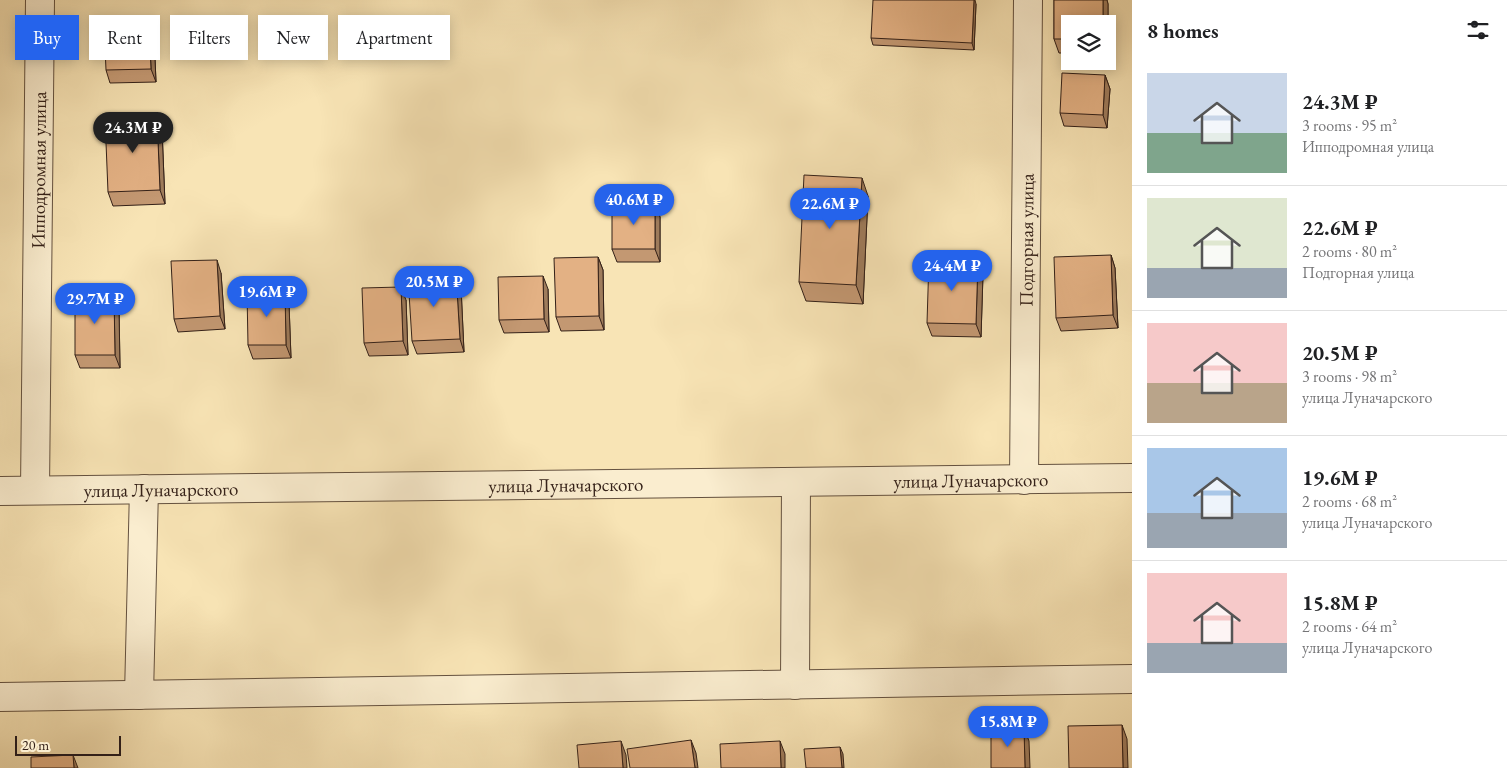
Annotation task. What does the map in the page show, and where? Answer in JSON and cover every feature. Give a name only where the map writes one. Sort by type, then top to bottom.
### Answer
[{"type":"street","name":"Ипподромная улица","points":[[34,490],[40,0]]},
{"type":"street","name":"Подгорная улица","points":[[1024,480],[1028,0]]},
{"type":"street","name":"улица Луначарского","points":[[0,491],[796,484],[1132,478]]},
{"type":"street","points":[[795,685],[796,484]]},
{"type":"street","points":[[139,695],[144,489]]},
{"type":"street","points":[[0,697],[1132,679]]},
{"type":"building","points":[[873,0],[974,0],[972,43],[871,38]]},
{"type":"building","points":[[1054,0],[1103,0],[1103,15],[1061,15],[1061,39],[1054,39]]},
{"type":"building","points":[[106,60],[151,60],[151,69],[106,70]]},
{"type":"building","points":[[1062,73],[1105,75],[1103,115],[1060,113]]},
{"type":"building","points":[[157,116],[160,190],[108,192],[105,118]]},
{"type":"building","points":[[804,175],[862,178],[856,285],[799,282]]},
{"type":"building","points":[[612,204],[655,204],[655,249],[612,249]]},
{"type":"building","points":[[1111,255],[1113,315],[1056,318],[1054,257]]},
{"type":"building","points":[[598,257],[599,316],[556,317],[554,258]]},
{"type":"building","points":[[929,259],[978,261],[976,324],[927,323]]},
{"type":"building","points":[[217,260],[220,316],[174,319],[171,261]]},
{"type":"building","points":[[456,274],[460,339],[412,341],[408,277]]},
{"type":"building","points":[[543,276],[544,319],[499,320],[498,277]]},
{"type":"building","points":[[401,287],[403,341],[364,343],[362,288]]},
{"type":"building","points":[[285,291],[286,345],[248,345],[247,292]]},
{"type":"building","points":[[75,295],[114,295],[115,355],[75,355]]},
{"type":"building","points":[[1122,725],[1123,768],[1069,768],[1068,726]]},
{"type":"building","points":[[991,728],[1024,728],[1025,768],[991,768]]},
{"type":"building","points":[[691,740],[695,768],[630,768],[627,749]]},
{"type":"building","points":[[621,741],[623,768],[579,768],[577,745]]},
{"type":"building","points":[[780,741],[781,768],[721,768],[720,744]]},
{"type":"building","points":[[840,747],[842,768],[806,768],[804,749]]},
{"type":"building","points":[[73,755],[74,768],[31,768],[31,757]]}]
